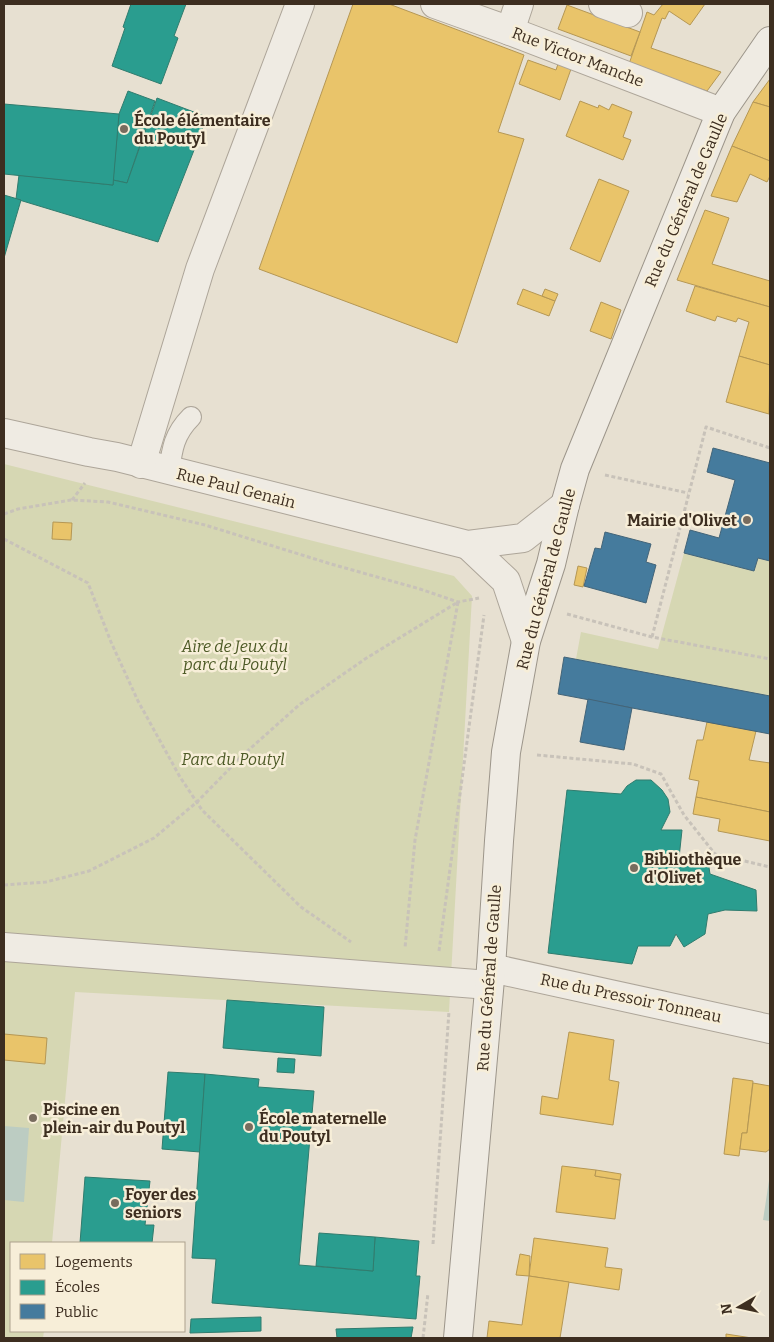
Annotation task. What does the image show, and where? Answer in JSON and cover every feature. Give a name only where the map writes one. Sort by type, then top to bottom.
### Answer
[{"type":"street","points":[[141,464],[200,269],[300,4]]},
{"type":"street","name":"Rue Victor Manche","points":[[435,4],[510,30],[720,112]]},
{"type":"street","points":[[510,30],[519,4]]},
{"type":"street","name":"Rue du Général de Gaulle","points":[[458,1338],[490,977],[506,752],[526,641],[551,564],[575,469],[720,112],[770,41]]},
{"type":"street","name":"Rue Paul Genain","points":[[4,433],[117,457],[468,545],[523,538],[565,505]]},
{"type":"street","name":"Rue Paul Genain","points":[[468,545],[506,581],[526,641]]},
{"type":"street","name":"Rue du Pressoir Tonneau","points":[[4,947],[433,981],[490,977],[770,1029]]},
{"type":"lane","points":[[169,471],[176,437],[181,428],[191,418]]},
{"type":"path","points":[[652,637],[706,427],[770,448]]},
{"type":"path","points":[[575,469],[688,493]]},
{"type":"path","points":[[71,500],[88,480]]},
{"type":"path","points":[[4,514],[18,509],[71,500],[108,502],[204,525],[458,602]]},
{"type":"path","points":[[4,539],[88,583],[111,642],[138,701],[196,802],[301,907],[350,942],[359,945]]},
{"type":"path","points":[[4,884],[46,882],[89,871],[154,838],[196,802],[243,755],[299,705],[364,659],[458,602],[481,598],[481,593]]},
{"type":"path","points":[[405,949],[415,840],[458,602]]},
{"type":"path","points":[[537,606],[652,637],[770,659]]},
{"type":"path","points":[[433,1244],[450,1005],[433,981],[484,612]]},
{"type":"path","points":[[506,752],[632,764],[661,774],[684,815],[715,854],[770,867]]},
{"type":"path","points":[[423,1338],[428,1292]]},
{"type":"green space","name":"Parc du Poutyl","points":[[4,464],[454,576],[472,596],[449,1012],[75,992],[52,1242],[10,1242],[10,1332],[44,1332],[43,1338],[4,1338]]},
{"type":"green space","points":[[684,553],[754,571],[758,558],[770,561],[770,696],[576,659],[581,632],[658,649]]},
{"type":"shaded area","points":[[4,1126],[29,1128],[24,1202],[4,1200]]},
{"type":"shaded area","points":[[770,1174],[770,1221],[763,1220]]},
{"type":"building: Logements","points":[[353,4],[389,4],[524,55],[498,132],[524,139],[457,343],[259,269]]},
{"type":"building: Logements","points":[[663,4],[705,4],[690,25],[669,11],[665,19],[662,18],[651,48],[721,72],[707,91],[629,64],[647,12],[654,15]]},
{"type":"building: Logements","points":[[567,5],[640,32],[631,56],[558,29]]},
{"type":"building: Logements","points":[[528,60],[556,70],[558,64],[571,69],[560,100],[519,84]]},
{"type":"building: Logements","points":[[770,79],[770,107],[753,102]]},
{"type":"building: Logements","points":[[580,101],[598,108],[599,105],[609,110],[612,104],[632,112],[623,137],[631,140],[623,160],[566,136]]},
{"type":"building: Logements","points":[[753,102],[770,107],[770,161],[732,146]]},
{"type":"building: Logements","points":[[732,146],[770,161],[770,176],[767,182],[750,174],[737,202],[711,196]]},
{"type":"building: Logements","points":[[599,179],[629,191],[600,262],[570,249]]},
{"type":"building: Logements","points":[[705,210],[729,218],[712,264],[770,281],[770,307],[677,280]]},
{"type":"building: Logements","points":[[695,286],[770,307],[770,365],[739,356],[749,322],[738,318],[736,322],[717,316],[715,321],[686,311]]},
{"type":"building: Logements","points":[[523,289],[555,301],[549,316],[517,304]]},
{"type":"building: Logements","points":[[545,289],[558,294],[555,301],[542,296]]},
{"type":"building: Logements","points":[[601,302],[621,310],[611,339],[590,331]]},
{"type":"building: Logements","points":[[739,356],[770,365],[769,414],[726,402]]},
{"type":"building: Logements","points":[[53,522],[72,523],[71,540],[52,539]]},
{"type":"building: Logements","points":[[578,566],[587,568],[583,587],[574,585]]},
{"type":"building: Logements","points":[[707,722],[756,731],[749,760],[770,763],[770,812],[696,797],[699,781],[689,779],[697,740],[703,740]]},
{"type":"building: Logements","points":[[696,797],[770,812],[770,841],[718,831],[720,819],[693,814]]},
{"type":"building: Logements","points":[[569,1032],[614,1040],[609,1080],[619,1082],[613,1125],[540,1114],[542,1096],[558,1099]]},
{"type":"building: Logements","points":[[4,1034],[47,1038],[45,1064],[4,1060]]},
{"type":"building: Logements","points":[[733,1078],[753,1081],[747,1133],[742,1133],[739,1156],[724,1154]]},
{"type":"building: Logements","points":[[753,1083],[770,1086],[770,1149],[766,1152],[740,1149],[742,1133],[747,1133]]},
{"type":"building: Logements","points":[[562,1166],[596,1170],[595,1176],[620,1180],[615,1219],[556,1212]]},
{"type":"building: Logements","points":[[596,1170],[621,1174],[620,1180],[595,1176]]},
{"type":"building: Logements","points":[[534,1238],[608,1248],[605,1267],[622,1269],[619,1290],[529,1276]]},
{"type":"building: Logements","points":[[520,1254],[530,1256],[529,1276],[516,1275]]},
{"type":"building: Logements","points":[[529,1276],[569,1282],[560,1338],[487,1338],[489,1321],[522,1325]]},
{"type":"building: Logements","points":[[726,1334],[752,1338],[726,1338]]},
{"type":"building: Écoles","points":[[131,4],[186,4],[174,36],[178,38],[161,84],[112,66]]},
{"type":"building: Écoles","points":[[128,91],[155,101],[127,183],[113,180],[119,114]]},
{"type":"building: Écoles","points":[[157,98],[207,117],[158,242],[16,199],[19,175],[113,185],[113,180],[127,183]]},
{"type":"building: Écoles","points":[[4,104],[119,114],[113,185],[4,174]]},
{"type":"building: Écoles","points":[[4,195],[21,200],[4,258]]},
{"type":"building: Écoles","name":"Bibliothèque d'Olivet","points":[[636,780],[651,780],[662,790],[668,799],[670,812],[661,830],[682,830],[679,858],[708,861],[710,874],[756,890],[757,911],[725,910],[708,914],[705,934],[684,947],[676,934],[670,946],[638,946],[632,964],[548,953],[567,790],[621,794],[627,786]]},
{"type":"building: Écoles","points":[[227,1000],[324,1007],[321,1056],[223,1048]]},
{"type":"building: Écoles","points":[[278,1058],[295,1059],[294,1073],[277,1072]]},
{"type":"building: Écoles","points":[[168,1072],[205,1074],[200,1152],[162,1149]]},
{"type":"building: Écoles","points":[[205,1074],[259,1079],[258,1087],[314,1091],[299,1265],[373,1271],[375,1237],[419,1241],[416,1276],[420,1276],[416,1319],[212,1303],[216,1259],[192,1258]]},
{"type":"building: Écoles","name":"Foyer des seniors","points":[[85,1177],[150,1181],[145,1225],[154,1225],[152,1242],[80,1242]]},
{"type":"building: Écoles","points":[[319,1233],[375,1237],[373,1271],[316,1266]]},
{"type":"building: Écoles","points":[[261,1317],[261,1331],[190,1333],[191,1319]]},
{"type":"building: Écoles","points":[[413,1327],[411,1338],[337,1338],[336,1329]]},
{"type":"building: Public","name":"Mairie d'Olivet","points":[[713,448],[770,463],[770,561],[758,558],[754,571],[684,553],[690,530],[719,538],[735,480],[707,472]]},
{"type":"building: Public","points":[[605,532],[651,544],[646,562],[656,565],[646,603],[584,586],[595,548],[601,549]]},
{"type":"building: Public","points":[[564,657],[770,696],[770,734],[558,694]]},
{"type":"building: Public","points":[[588,699],[632,708],[624,750],[580,742]]},
{"type":"place","name":"École élémentaire du Poutyl","points":[[124,129]]},
{"type":"place","name":"Mairie d'Olivet","points":[[747,520]]},
{"type":"place","name":"Bibliothèque d'Olivet","points":[[634,868]]},
{"type":"place","name":"Piscine en plein-air du Poutyl","points":[[33,1118]]},
{"type":"place","name":"École maternelle du Poutyl","points":[[249,1127]]},
{"type":"place","name":"Foyer des seniors","points":[[115,1203]]},
{"type":"park label","name":"Aire de Jeux du parc du Poutyl","points":[[235,655]]}]
